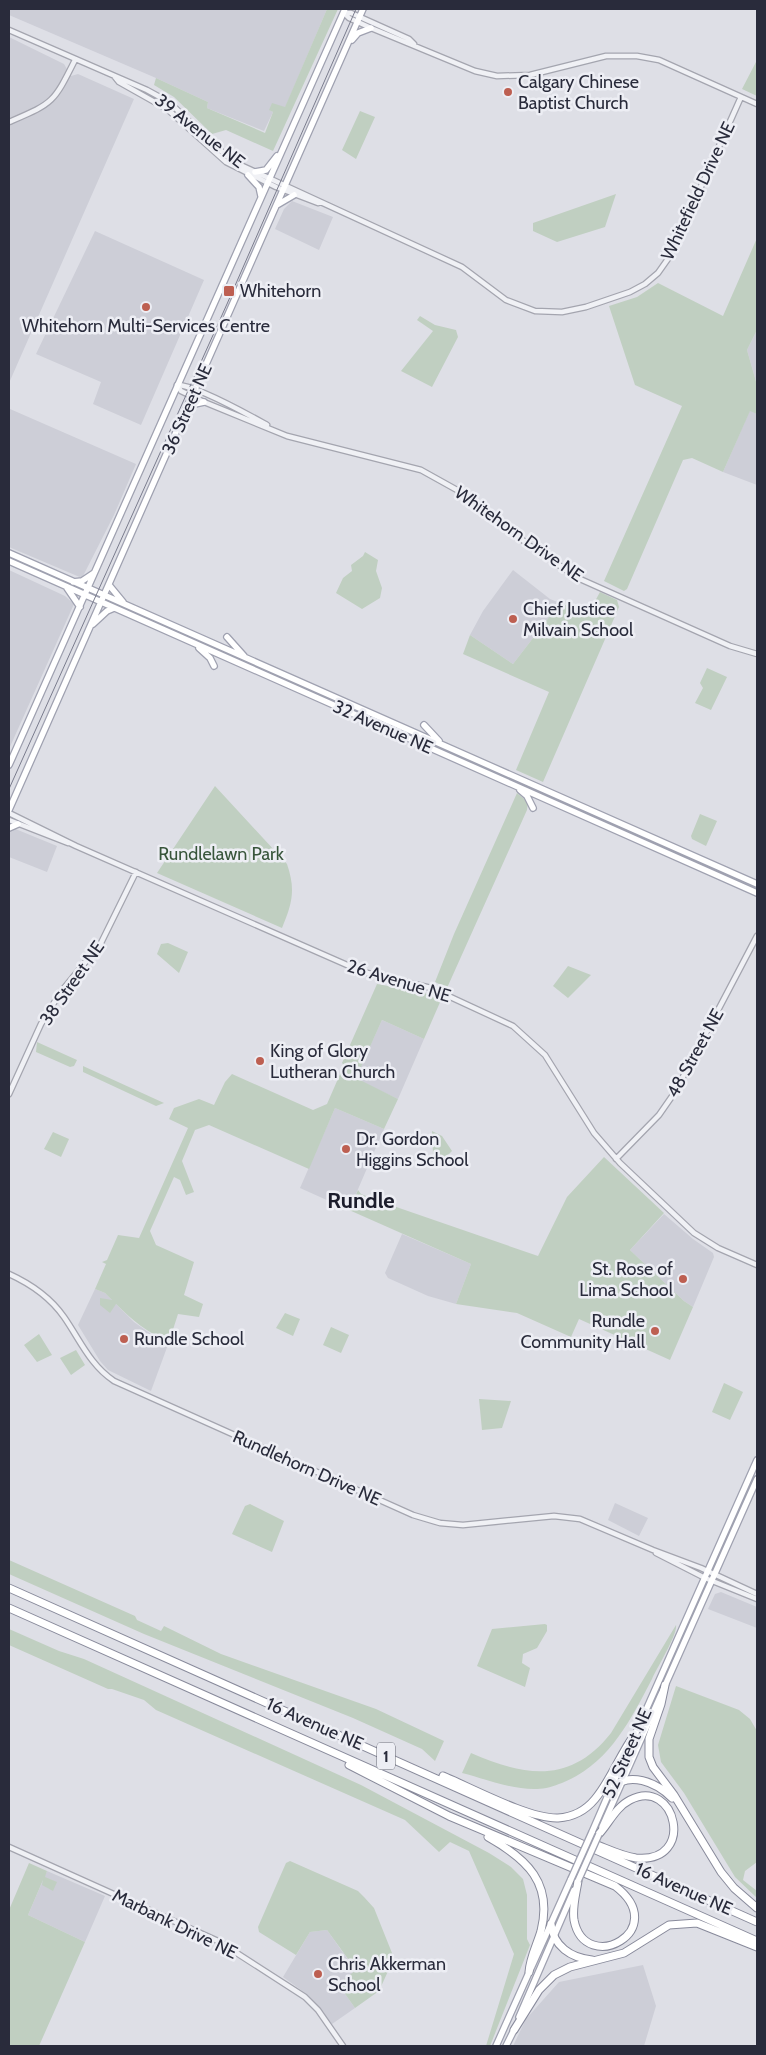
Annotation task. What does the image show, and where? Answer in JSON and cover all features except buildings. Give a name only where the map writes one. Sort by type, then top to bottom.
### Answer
[{"type":"highway","name":"16 Avenue NE","points":[[9,1588],[757,1922]]},
{"type":"highway","name":"16 Avenue NE","points":[[9,1608],[757,1941]]},
{"type":"highway","points":[[665,1685],[649,1740],[648,1752],[653,1767],[725,1878],[757,1908]]},
{"type":"highway","points":[[368,1747],[383,1751],[522,1809],[557,1818],[580,1812],[594,1800],[635,1734]]},
{"type":"highway","points":[[315,1744],[328,1754],[476,1828],[593,1875],[615,1886],[633,1906],[634,1922],[627,1937],[613,1946],[603,1947],[591,1944],[582,1936],[574,1916],[574,1880]]},
{"type":"highway","points":[[612,1788],[622,1781],[635,1779],[649,1782],[665,1791],[680,1807]]},
{"type":"highway","points":[[509,1810],[636,1858],[652,1856],[662,1852],[672,1839],[675,1825],[670,1810],[662,1802],[642,1796],[631,1799],[623,1804],[596,1833]]},
{"type":"highway","points":[[476,1828],[522,1859],[530,1868],[540,1887],[544,1914],[529,1972]]},
{"type":"highway","points":[[514,2030],[539,1990],[554,1976],[570,1967],[624,1953],[660,1930],[680,1923],[702,1925],[757,1947]]},
{"type":"highway","points":[[551,1924],[558,1945],[573,1955],[584,1959],[602,1960]]},
{"type":"main road","name":"36 Street NE","points":[[9,812],[363,9]]},
{"type":"main road","name":"36 Street NE","points":[[9,765],[345,11]]},
{"type":"main road","points":[[347,45],[358,33],[371,28]]},
{"type":"main road","points":[[261,198],[259,187],[252,173],[266,170],[283,149]]},
{"type":"main road","points":[[276,206],[286,197],[294,195]]},
{"type":"main road","points":[[186,412],[195,404],[204,402]]},
{"type":"main road","name":"32 Avenue NE","points":[[9,553],[73,582],[101,602],[114,608],[757,894]]},
{"type":"main road","name":"32 Avenue NE","points":[[9,561],[65,586],[104,595],[757,884]]},
{"type":"main road","points":[[73,582],[82,580],[95,572]]},
{"type":"main road","points":[[109,585],[113,592],[127,606]]},
{"type":"main road","points":[[65,586],[80,607]]},
{"type":"main road","points":[[90,627],[107,611],[114,608]]},
{"type":"main road","points":[[227,637],[231,644],[248,659]]},
{"type":"main road","points":[[194,643],[210,658],[214,666]]},
{"type":"main road","points":[[424,725],[444,746]]},
{"type":"main road","points":[[512,784],[527,796],[533,808]]},
{"type":"main road","points":[[9,828],[18,824]]},
{"type":"main road","name":"52 Street NE","points":[[596,1833],[612,1788],[635,1734],[757,1460]]},
{"type":"main road","name":"52 Street NE","points":[[496,2046],[551,1924],[622,1781],[757,1478]]},
{"type":"main road","name":"52 Street NE","points":[[506,2046],[554,1937],[574,1880]]},
{"type":"street","points":[[345,11],[371,28],[475,70],[512,76],[530,76],[606,56],[637,56],[660,60],[757,104]]},
{"type":"street","points":[[359,19],[409,39],[416,45]]},
{"type":"street","name":"39 Avenue NE","points":[[9,30],[115,76],[119,82],[167,109],[226,162],[284,188]]},
{"type":"street","points":[[9,122],[48,104],[59,92],[75,60]]},
{"type":"street","name":"Whitefield Drive NE","points":[[284,188],[462,267],[506,300],[520,307],[549,312],[586,307],[645,284],[666,263],[741,97]]},
{"type":"street","name":"Whitefield Drive NE","points":[[284,188],[294,195],[322,204]]},
{"type":"street","name":"Whitehorn Drive NE","points":[[178,385],[181,390],[194,393],[276,431]]},
{"type":"street","name":"Whitehorn Drive NE","points":[[194,393],[204,402],[302,440],[421,470],[466,495],[530,546],[580,579],[730,646],[757,654]]},
{"type":"street","name":"26 Avenue NE","points":[[9,812],[76,846]]},
{"type":"street","name":"26 Avenue NE","points":[[9,820],[76,846],[363,972],[431,988],[501,1019],[524,1034],[545,1055],[594,1133],[616,1159],[694,1233],[718,1248],[757,1265]]},
{"type":"street","name":"38 Street NE","points":[[9,1094],[41,1024],[60,993],[101,943],[136,872]]},
{"type":"street","name":"48 Street NE","points":[[616,1159],[659,1114],[675,1092],[757,936]]},
{"type":"street","name":"Rundlehorn Drive NE","points":[[9,1274],[30,1285],[55,1306],[93,1363],[101,1373],[114,1381],[413,1515],[440,1523],[463,1525],[567,1517],[596,1525],[653,1550],[708,1570],[757,1594]]},
{"type":"street","name":"Rundlehorn Drive NE","points":[[653,1550],[664,1558],[705,1578],[757,1599]]},
{"type":"street","name":"Marbank Drive NE","points":[[9,1848],[218,1940],[305,1997],[318,2010],[343,2046]]},
{"type":"shaded area","points":[[9,9],[327,9],[285,108],[270,110],[273,112],[264,131],[207,108],[208,102],[156,78],[9,15]]},
{"type":"shaded area","points":[[9,37],[64,64],[71,76],[78,74],[134,99],[9,383]]},
{"type":"shaded area","points":[[292,201],[333,217],[319,250],[275,229],[284,209]]},
{"type":"shaded area","points":[[95,231],[204,280],[141,425],[93,404],[101,382],[36,354]]},
{"type":"shaded area","points":[[757,330],[757,385],[747,350]]},
{"type":"shaded area","points":[[10,409],[136,464],[114,515],[82,578],[9,547]]},
{"type":"shaded area","points":[[750,410],[757,414],[757,485],[723,472]]},
{"type":"shaded area","points":[[9,570],[65,596],[74,604],[9,749]]},
{"type":"shaded area","name":"Chief Justice Milvain School","points":[[513,570],[550,599],[560,603],[513,664],[470,635],[483,611]]},
{"type":"shaded area","points":[[13,828],[57,846],[47,872],[9,857],[9,833]]},
{"type":"shaded area","points":[[382,1020],[424,1039],[398,1099],[355,1079]]},
{"type":"shaded area","name":"Dr. Gordon Higgins School","points":[[335,1108],[384,1129],[349,1210],[300,1188]]},
{"type":"shaded area","name":"St. Rose of Lima School","points":[[664,1214],[693,1239],[713,1253],[714,1257],[693,1307],[684,1301],[630,1250]]},
{"type":"shaded area","points":[[402,1234],[471,1264],[456,1304],[428,1296],[388,1278],[385,1273]]},
{"type":"shaded area","name":"Rundle School","points":[[95,1289],[105,1293],[134,1322],[154,1336],[169,1342],[151,1391],[108,1370],[100,1361],[78,1325]]},
{"type":"shaded area","points":[[615,1503],[648,1518],[639,1536],[608,1520]]},
{"type":"shaded area","points":[[721,1592],[757,1607],[757,1628],[708,1609],[715,1594]]},
{"type":"shaded area","points":[[47,1871],[105,1896],[85,1942],[28,1915]]},
{"type":"shaded area","name":"Chris Akkerman School","points":[[327,1930],[356,1971],[338,1984],[355,2008],[332,2024],[308,1995],[283,1977],[310,1932]]},
{"type":"shaded area","points":[[643,1965],[656,2006],[644,2046],[513,2046],[526,2019],[559,1982]]},
{"type":"green space","points":[[327,9],[338,9],[273,151],[226,130],[212,134],[174,97],[154,85],[156,78],[208,102],[207,108],[265,133],[273,112],[269,110],[272,103],[285,107]]},
{"type":"green space","points":[[757,60],[757,96],[742,89]]},
{"type":"green space","points":[[360,111],[375,117],[356,159],[342,150]]},
{"type":"green space","points":[[616,194],[605,227],[557,242],[533,231],[533,223]]},
{"type":"green space","points":[[757,238],[757,330],[747,350],[757,385],[757,414],[750,411],[723,472],[692,458],[683,460],[627,589],[624,591],[604,581],[682,406],[635,385],[609,306],[637,297],[658,283],[723,316]]},
{"type":"green space","points":[[420,316],[435,325],[456,330],[458,337],[432,387],[401,371],[433,331],[417,320]]},
{"type":"green space","points":[[365,552],[378,560],[376,571],[382,588],[380,598],[362,609],[336,593],[343,578],[352,571],[351,565],[363,556]]},
{"type":"green space","points":[[600,592],[617,600],[619,607],[543,782],[516,770],[549,692],[463,654],[470,635],[513,664],[560,603],[588,614]]},
{"type":"green space","points":[[707,668],[727,677],[711,710],[695,703],[703,688],[700,683]]},
{"type":"green space","name":"Rundlelawn Park","points":[[215,786],[287,864],[290,873],[292,897],[282,928],[157,873]]},
{"type":"green space","points":[[517,793],[528,802],[527,810],[447,988],[435,982],[454,934]]},
{"type":"green space","points":[[700,814],[717,821],[706,846],[692,839],[691,836]]},
{"type":"green space","points":[[168,943],[188,952],[179,973],[157,954],[161,944]]},
{"type":"green space","points":[[568,966],[591,975],[568,998],[553,986]]},
{"type":"green space","points":[[377,984],[422,992],[441,1000],[424,1039],[382,1020],[356,1078],[398,1099],[384,1129],[335,1108],[309,1169],[209,1125],[195,1130],[182,1161],[194,1192],[186,1195],[180,1180],[174,1177],[150,1231],[156,1245],[194,1262],[184,1295],[203,1304],[199,1317],[178,1314],[169,1342],[141,1326],[116,1304],[110,1313],[100,1305],[100,1298],[112,1300],[105,1293],[95,1289],[106,1264],[102,1262],[107,1260],[118,1235],[139,1238],[188,1128],[169,1119],[174,1108],[199,1099],[214,1105],[225,1082],[232,1074],[313,1110],[327,1104],[344,1065],[342,1063]]},
{"type":"green space","points":[[37,1042],[77,1060],[74,1066],[70,1067],[36,1052]]},
{"type":"green space","points":[[83,1066],[164,1103],[156,1106],[83,1072]]},
{"type":"green space","points":[[432,1131],[442,1136],[452,1151],[444,1159],[433,1154]]},
{"type":"green space","points":[[53,1132],[69,1139],[61,1157],[44,1149]]},
{"type":"green space","points":[[604,1157],[664,1213],[630,1250],[684,1301],[693,1307],[670,1360],[579,1319],[571,1337],[517,1313],[456,1304],[471,1264],[349,1210],[358,1190],[361,1194],[376,1200],[538,1256],[567,1197]]},
{"type":"green space","points":[[285,1313],[300,1319],[293,1336],[276,1328]]},
{"type":"green space","points":[[331,1327],[349,1335],[341,1353],[323,1345]]},
{"type":"green space","points":[[39,1334],[52,1355],[37,1362],[24,1345]]},
{"type":"green space","points":[[76,1350],[85,1365],[71,1375],[60,1358]]},
{"type":"green space","points":[[724,1383],[743,1392],[730,1420],[712,1412]]},
{"type":"green space","points":[[479,1399],[511,1401],[502,1428],[482,1430]]},
{"type":"green space","points":[[250,1504],[284,1521],[272,1552],[232,1534],[245,1506]]},
{"type":"green space","points":[[9,1560],[135,1616],[137,1620],[161,1631],[164,1626],[221,1654],[376,1709],[444,1741],[435,1761],[422,1749],[353,1718],[144,1634],[9,1574]]},
{"type":"green space","points":[[547,1625],[547,1631],[537,1648],[523,1654],[522,1663],[530,1668],[525,1687],[477,1666],[492,1629]]},
{"type":"green space","points":[[676,1625],[674,1636],[644,1695],[616,1740],[593,1765],[562,1783],[537,1789],[509,1786],[462,1773],[471,1753],[509,1767],[546,1771],[563,1768],[579,1761],[595,1750],[611,1733]]},
{"type":"green space","points":[[9,1629],[59,1651],[84,1659],[361,1785],[489,1853],[511,1867],[523,1879],[527,1895],[527,1939],[530,1945],[490,2046],[486,2046],[514,1954],[469,1851],[450,1842],[439,1852],[405,1820],[156,1710],[144,1700],[108,1689],[9,1645]]},
{"type":"green space","points":[[676,1686],[739,1710],[750,1719],[757,1731],[757,1862],[745,1871],[743,1880],[757,1891],[757,1898],[735,1877],[684,1793],[661,1762],[658,1745]]},
{"type":"green space","points":[[290,1861],[358,1891],[374,1908],[394,1958],[379,1991],[355,2008],[338,1984],[356,1970],[327,1930],[310,1932],[296,1955],[259,1932],[258,1927],[286,1863]]},
{"type":"green space","points":[[29,1863],[47,1871],[45,1877],[57,1882],[53,1891],[42,1885],[43,1880],[28,1915],[85,1942],[39,2046],[9,2046],[9,1910]]},
{"type":"tram line","points":[[9,789],[227,304],[356,9]]},
{"type":"place","name":"Calgary Chinese Baptist Church","points":[[508,92]]},
{"type":"place","name":"Whitehorn","points":[[229,291]]},
{"type":"place","name":"Whitehorn Multi-Services Centre","points":[[146,307]]},
{"type":"place","name":"Chief Justice Milvain School","points":[[513,619]]},
{"type":"place","name":"King of Glory Lutheran Church","points":[[260,1061]]},
{"type":"place","name":"Dr. Gordon Higgins School","points":[[346,1149]]},
{"type":"place","name":"St. Rose of Lima School","points":[[683,1279]]},
{"type":"place","name":"Rundle Community Hall","points":[[655,1331]]},
{"type":"place","name":"Rundle School","points":[[124,1339]]},
{"type":"place","name":"Chris Akkerman School","points":[[318,1974]]},
{"type":"district","name":"Rundle","points":[[361,1200]]}]
